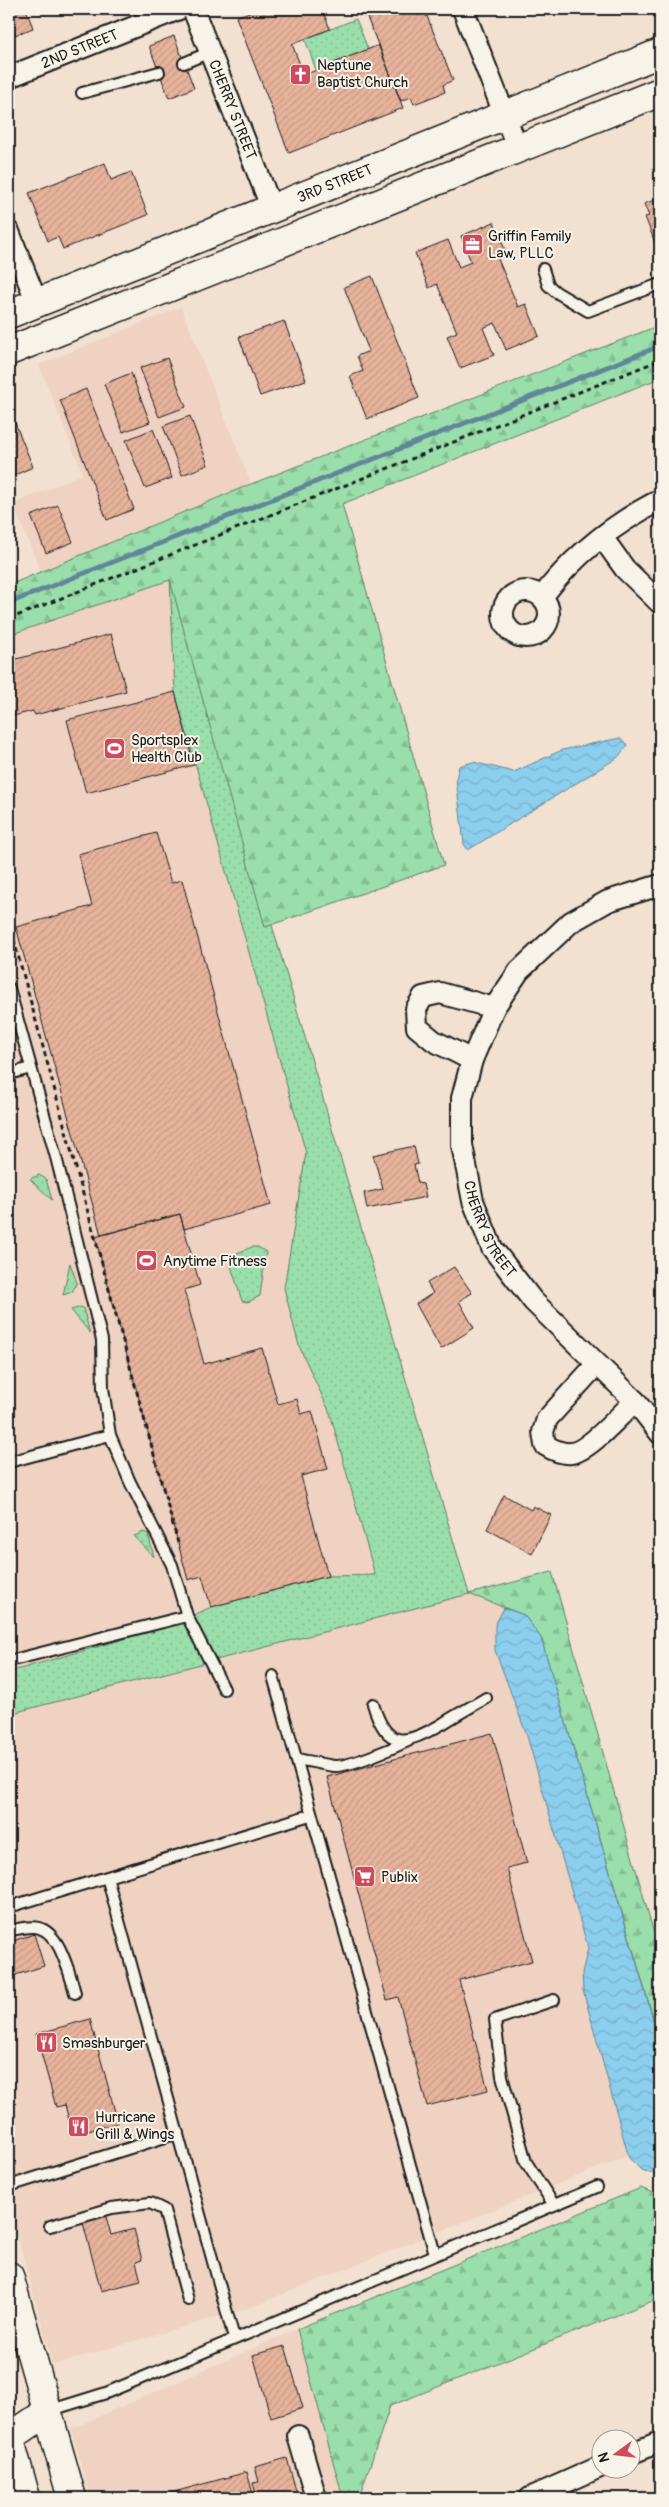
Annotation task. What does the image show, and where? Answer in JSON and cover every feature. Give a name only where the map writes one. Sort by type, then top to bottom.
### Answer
[{"type":"main road","name":"3RD STREET","points":[[9,314],[660,53]]},
{"type":"main road","points":[[9,351],[660,92]]},
{"type":"main road","points":[[272,209],[285,241]]},
{"type":"main road","points":[[37,303],[50,335]]},
{"type":"main road","points":[[9,2276],[72,2498]]},
{"type":"main road","points":[[26,2498],[9,2437],[47,2412]]},
{"type":"street","name":"2ND STREET","points":[[9,77],[179,9]]},
{"type":"street","name":"CHERRY STREET","points":[[193,9],[272,209]]},
{"type":"street","points":[[463,9],[518,149]]},
{"type":"street","points":[[9,232],[37,303]]},
{"type":"street","points":[[542,598],[581,554],[638,511],[660,500]]},
{"type":"street","points":[[602,537],[625,569],[660,603]]},
{"type":"street","name":"CHERRY STREET","points":[[660,884],[608,901],[571,922],[519,972],[494,1008],[472,1060],[462,1098],[462,1145],[473,1201],[492,1248],[533,1301],[596,1365],[635,1401],[660,1433]]},
{"type":"street","points":[[472,1060],[434,1040],[417,1027],[416,1010],[423,997],[440,992],[494,1008]]},
{"type":"street","points":[[596,1365],[547,1419],[543,1432],[545,1445],[555,1451],[572,1453],[587,1445],[635,1401]]},
{"type":"street","points":[[298,2436],[316,2498]]},
{"type":"street","points":[[642,2449],[660,2442]]},
{"type":"street","points":[[530,2498],[592,2470]]},
{"type":"lane","points":[[184,62],[210,52]]},
{"type":"lane","points":[[82,92],[159,72]]},
{"type":"lane","points":[[543,269],[548,284],[552,288],[588,311],[660,284]]},
{"type":"lane","points":[[9,988],[57,1160],[102,1340],[103,1388],[110,1435],[130,1482],[172,1565],[187,1616],[224,1689]]},
{"type":"lane","points":[[9,1074],[31,1068]]},
{"type":"lane","points":[[9,1462],[110,1435]]},
{"type":"lane","points":[[9,1661],[187,1616]]},
{"type":"lane","points":[[273,1676],[310,1815],[435,2254]]},
{"type":"lane","points":[[296,1759],[336,1766],[388,1751],[423,1734],[486,1698]]},
{"type":"lane","points":[[373,1704],[379,1723],[390,1736],[408,1741]]},
{"type":"lane","points":[[9,1907],[310,1815]]},
{"type":"lane","points":[[107,1877],[234,2338]]},
{"type":"lane","points":[[9,1931],[25,1927],[42,1928],[52,1933],[69,1966],[75,1993]]},
{"type":"lane","points":[[554,2000],[495,2020],[502,2076],[526,2162],[554,2205]]},
{"type":"lane","points":[[9,2186],[178,2133]]},
{"type":"lane","points":[[47,2412],[106,2393],[597,2187]]},
{"type":"lane","points":[[50,2226],[112,2208],[150,2203],[164,2210],[188,2300]]},
{"type":"path","points":[[9,619],[660,360]]},
{"type":"path","points":[[9,922],[178,1544]]},
{"type":"shaded area","points":[[181,307],[251,484],[41,572],[13,504],[83,474],[39,365]]},
{"type":"shaded area","points":[[170,579],[469,1594],[552,1572],[660,1955],[660,2143],[251,2307],[53,2365],[9,2205],[9,635]]},
{"type":"shaded area","points":[[297,2329],[343,2498],[91,2498],[71,2429]]},
{"type":"green space","points":[[356,19],[368,49],[316,70],[305,39]]},
{"type":"green space","points":[[660,325],[660,378],[342,504],[444,865],[265,927],[170,580],[9,635],[9,585],[251,484]]},
{"type":"green space","points":[[170,579],[469,1594],[9,1714],[9,1672],[173,1625],[211,1607],[328,1576],[375,1575],[330,1413],[299,1346],[284,1288],[306,1153],[175,692]]},
{"type":"green space","points":[[39,1175],[46,1179],[52,1200],[30,1179]]},
{"type":"green space","points":[[252,1247],[258,1247],[266,1252],[260,1296],[248,1302],[242,1301],[230,1263],[232,1255]]},
{"type":"green space","points":[[70,1263],[77,1283],[72,1292],[63,1295]]},
{"type":"green space","points":[[83,1308],[90,1333],[71,1310]]},
{"type":"green space","points":[[144,1532],[148,1534],[154,1557],[134,1536]]},
{"type":"green space","points":[[552,1572],[660,1955],[660,2041],[541,1638],[524,1615],[469,1594]]},
{"type":"green space","points":[[641,2188],[657,2195],[660,2214],[660,2298],[390,2406],[359,2498],[343,2498],[297,2329]]},
{"type":"water","points":[[620,738],[628,745],[617,758],[468,850],[464,844],[456,779],[459,766],[473,762],[514,772],[562,750]]},
{"type":"water","points":[[504,1608],[524,1615],[541,1638],[660,2043],[660,2214],[654,2174],[641,2170],[629,2158],[583,1990],[582,1973],[588,1948],[527,1736],[495,1650],[495,1625]]},
{"type":"building","points":[[26,9],[33,28],[15,35],[9,12]]},
{"type":"building","points":[[257,9],[322,9],[330,29],[292,44],[304,75],[379,45],[403,108],[289,153],[236,17]]},
{"type":"building","points":[[424,9],[453,80],[443,85],[445,92],[414,104],[411,97],[401,101],[364,10]]},
{"type":"building","points":[[174,36],[194,88],[169,98],[149,46]]},
{"type":"building","points":[[105,163],[111,180],[131,172],[148,215],[63,249],[58,237],[48,241],[29,193]]},
{"type":"building","points":[[660,198],[660,243],[656,245],[645,217],[649,216],[644,204]]},
{"type":"building","points":[[494,222],[507,255],[498,259],[518,307],[526,304],[539,336],[506,350],[495,323],[483,328],[494,355],[460,368],[447,336],[457,332],[437,284],[429,288],[415,253],[448,240],[459,267],[471,262],[461,236]]},
{"type":"building","points":[[372,276],[419,398],[367,419],[350,376],[363,371],[357,356],[369,351],[344,287]]},
{"type":"building","points":[[284,321],[306,380],[260,396],[239,337]]},
{"type":"building","points":[[167,358],[186,407],[159,417],[140,368]]},
{"type":"building","points":[[131,373],[150,422],[123,432],[104,384]]},
{"type":"building","points":[[86,389],[134,509],[107,520],[60,400]]},
{"type":"building","points":[[9,408],[33,467],[10,477],[9,475]]},
{"type":"building","points":[[190,416],[208,465],[182,475],[163,426]]},
{"type":"building","points":[[153,429],[172,478],[145,488],[126,440]]},
{"type":"building","points":[[58,505],[73,542],[46,553],[31,516]]},
{"type":"building","points":[[111,634],[126,691],[35,715],[33,711],[9,717],[9,661]]},
{"type":"building","points":[[175,692],[194,765],[86,793],[67,720]]},
{"type":"building","points":[[156,833],[171,883],[182,880],[271,1205],[184,1229],[180,1214],[101,1235],[16,927],[92,906],[78,854]]},
{"type":"building","points":[[414,1146],[418,1164],[414,1165],[418,1183],[423,1184],[426,1197],[367,1209],[364,1193],[383,1189],[373,1155]]},
{"type":"building","points":[[180,1214],[200,1285],[184,1290],[204,1364],[262,1348],[278,1404],[297,1399],[301,1414],[312,1411],[328,1469],[301,1476],[328,1576],[211,1607],[202,1576],[188,1580],[95,1237]]},
{"type":"building","points":[[454,1267],[472,1293],[459,1301],[474,1328],[441,1349],[416,1304],[433,1293],[427,1283]]},
{"type":"building","points":[[504,1495],[531,1510],[533,1506],[551,1515],[532,1554],[487,1529]]},
{"type":"building","points":[[492,1733],[527,1863],[507,1868],[532,1961],[459,1980],[488,2090],[427,2106],[398,1997],[387,2000],[327,1777]]},
{"type":"building","points":[[34,1934],[44,1966],[9,1977],[9,1942]]},
{"type":"building","points":[[90,2019],[118,2123],[73,2135],[65,2105],[56,2107],[36,2034]]},
{"type":"building","points":[[105,2213],[111,2235],[134,2229],[142,2260],[136,2262],[141,2281],[101,2291],[82,2219]]},
{"type":"building","points":[[285,2346],[303,2408],[271,2418],[253,2355]]},
{"type":"building","points":[[287,2458],[298,2498],[257,2498],[253,2483],[259,2482],[255,2467]]},
{"type":"building","points":[[247,2472],[254,2498],[164,2498],[163,2495]]},
{"type":"waterway","points":[[9,603],[660,346]]},
{"type":"place","name":"Neptune Baptist Church","points":[[301,74]]},
{"type":"place","name":"Griffin Family Law, PLLC","points":[[472,245]]},
{"type":"place","name":"Sportsplex Health Club","points":[[115,749]]},
{"type":"place","name":"Anytime Fitness","points":[[147,1261]]},
{"type":"place","name":"Publix","points":[[365,1877]]},
{"type":"place","name":"Smashburger","points":[[46,2043]]},
{"type":"place","name":"Hurricane Grill & Wings","points":[[79,2126]]}]
